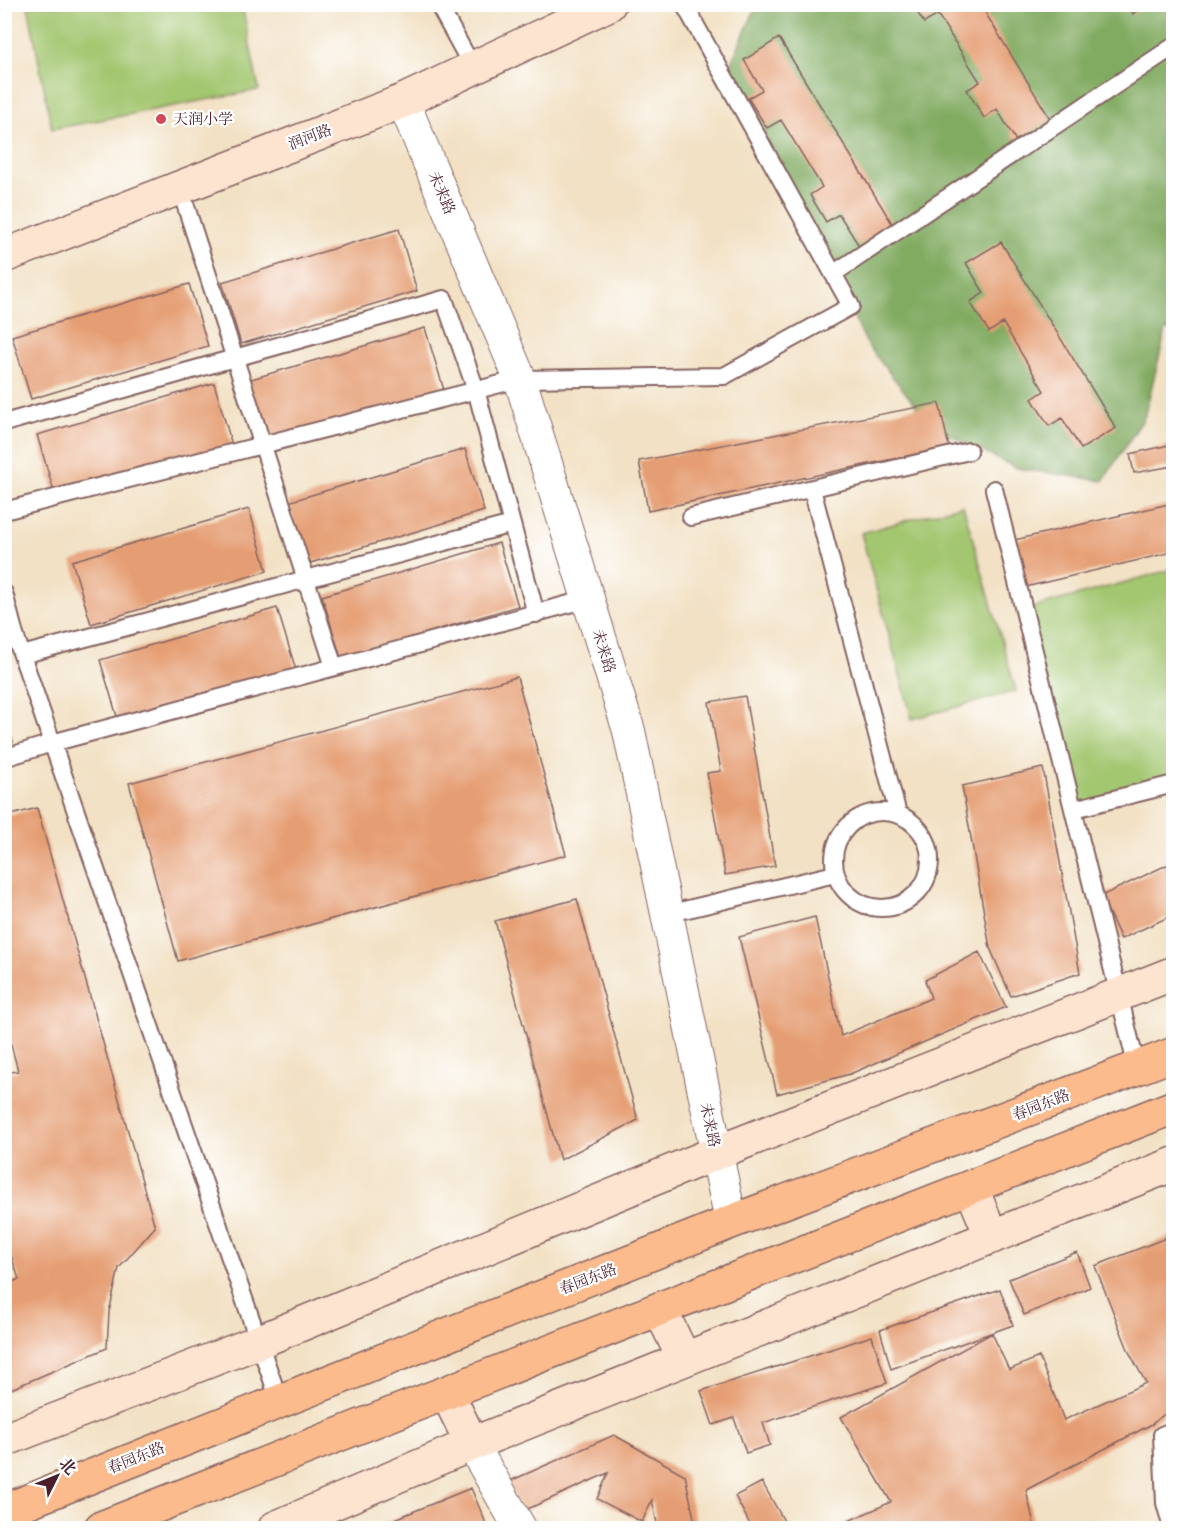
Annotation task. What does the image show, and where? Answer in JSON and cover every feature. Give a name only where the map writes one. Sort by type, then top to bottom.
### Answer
[{"type":"main road","name":"春园东路","points":[[4,1510],[731,1222],[1173,1054]]},
{"type":"main road","points":[[101,1528],[1173,1107]]},
{"type":"street","name":"润河路","points":[[4,256],[403,101],[609,4]]},
{"type":"street","name":"未来路","points":[[403,101],[520,379],[629,730],[731,1222]]},
{"type":"street","points":[[4,1440],[258,1342],[716,1153],[1173,972]]},
{"type":"street","points":[[275,1528],[472,1444],[1173,1164]]},
{"type":"street","points":[[971,1187],[992,1237]]},
{"type":"street","points":[[660,1309],[684,1359]]},
{"type":"street","points":[[447,1393],[472,1444],[519,1528]]},
{"type":"lane","points":[[438,4],[474,68]]},
{"type":"lane","points":[[4,512],[520,379],[724,376],[851,306],[684,4]]},
{"type":"lane","points":[[833,274],[1173,45]]},
{"type":"lane","points":[[180,188],[334,667]]},
{"type":"lane","points":[[4,423],[444,299],[476,390],[536,614]]},
{"type":"lane","points":[[691,517],[969,451]]},
{"type":"lane","points":[[812,489],[897,814]]},
{"type":"lane","points":[[994,489],[1137,1068]]},
{"type":"lane","points":[[22,655],[512,524]]},
{"type":"lane","points":[[4,593],[10,637],[22,655],[279,1400]]},
{"type":"lane","points":[[4,759],[52,743],[588,599]]},
{"type":"lane","points":[[1074,809],[1173,784]]},
{"type":"lane","points":[[882,812],[897,814],[921,832],[928,846],[930,863],[926,879],[917,893],[904,903],[888,908],[871,907],[855,901],[843,889],[835,874],[833,859],[836,844],[843,831],[854,820],[868,814],[882,812]]},
{"type":"lane","points":[[667,914],[835,874]]},
{"type":"lane","points":[[1172,1528],[1165,1503],[1162,1435],[1173,1430]]},
{"type":"green space","points":[[242,5],[259,90],[52,129],[28,6]]},
{"type":"green space","points":[[763,5],[1173,5],[1173,329],[1166,330],[1144,418],[1103,481],[1016,468],[933,427],[868,346],[730,65],[753,14]]},
{"type":"green space","points":[[963,505],[1016,691],[912,719],[861,533]]},
{"type":"green space","points":[[1173,569],[1173,784],[1074,809],[1024,610]]},
{"type":"building","points":[[912,4],[980,4],[1051,120],[1016,141],[997,109],[984,118],[967,90],[980,82],[938,15],[924,23]]},
{"type":"building","points":[[1127,4],[1147,4],[1133,14]]},
{"type":"building","points":[[779,38],[893,225],[859,246],[839,214],[826,222],[810,195],[822,187],[781,120],[767,128],[748,98],[762,90],[744,60]]},
{"type":"building","points":[[399,229],[417,291],[241,344],[222,282]]},
{"type":"building","points":[[1001,242],[1116,428],[1081,449],[1062,418],[1049,426],[1032,399],[1044,391],[1003,323],[989,332],[970,302],[984,293],[966,263]]},
{"type":"building","points":[[189,284],[208,346],[31,399],[12,336]]},
{"type":"building","points":[[425,328],[444,390],[267,442],[248,380]]},
{"type":"building","points":[[214,383],[232,445],[56,498],[37,435]]},
{"type":"building","points":[[939,403],[949,447],[648,511],[639,461]]},
{"type":"building","points":[[1173,444],[1173,466],[1134,473],[1130,454]]},
{"type":"building","points":[[465,449],[484,511],[307,564],[288,502]]},
{"type":"building","points":[[1173,503],[1173,552],[1021,588],[1010,541]]},
{"type":"building","points":[[249,509],[267,571],[91,624],[72,561]]},
{"type":"building","points":[[499,543],[518,606],[341,658],[322,596]]},
{"type":"building","points":[[277,608],[296,670],[119,723],[100,660]]},
{"type":"building","points":[[517,677],[566,855],[178,961],[129,783]]},
{"type":"building","points":[[745,696],[775,866],[725,875],[707,773],[721,771],[709,702]]},
{"type":"building","points":[[4,713],[13,742],[4,744]]},
{"type":"building","points":[[1043,768],[1080,973],[1011,996],[990,948],[962,786]]},
{"type":"building","points":[[37,808],[155,1227],[119,1268],[109,1312],[107,1348],[4,1392],[4,1286],[19,1279],[4,1235],[4,1073],[18,1071],[4,1018],[4,817]]},
{"type":"building","points":[[1173,862],[1173,915],[1121,939],[1101,896]]},
{"type":"building","points":[[577,899],[638,1120],[560,1160],[495,921]]},
{"type":"building","points":[[815,917],[841,1036],[931,998],[925,980],[979,952],[1006,1007],[850,1074],[777,1094],[739,937]]},
{"type":"building","points":[[1173,1235],[1173,1330],[1169,1331],[1173,1341],[1173,1407],[1152,1424],[1026,1490],[1035,1528],[833,1528],[891,1502],[841,1417],[992,1333],[1009,1370],[1039,1357],[1064,1420],[1146,1383],[1129,1352],[1095,1266]]},
{"type":"building","points":[[1077,1252],[1090,1287],[1024,1315],[1009,1279]]},
{"type":"building","points":[[1000,1289],[1013,1325],[891,1369],[880,1330]]},
{"type":"building","points":[[872,1336],[887,1383],[763,1423],[770,1445],[746,1453],[734,1418],[713,1425],[701,1391]]},
{"type":"building","points":[[614,1435],[685,1475],[696,1528],[658,1528],[652,1500],[642,1522],[597,1499],[608,1473],[521,1512],[508,1482]]},
{"type":"building","points":[[762,1482],[788,1528],[752,1528],[735,1496]]},
{"type":"building","points":[[471,1488],[488,1528],[373,1528]]},
{"type":"place","name":"天润小学","points":[[161,119]]}]
